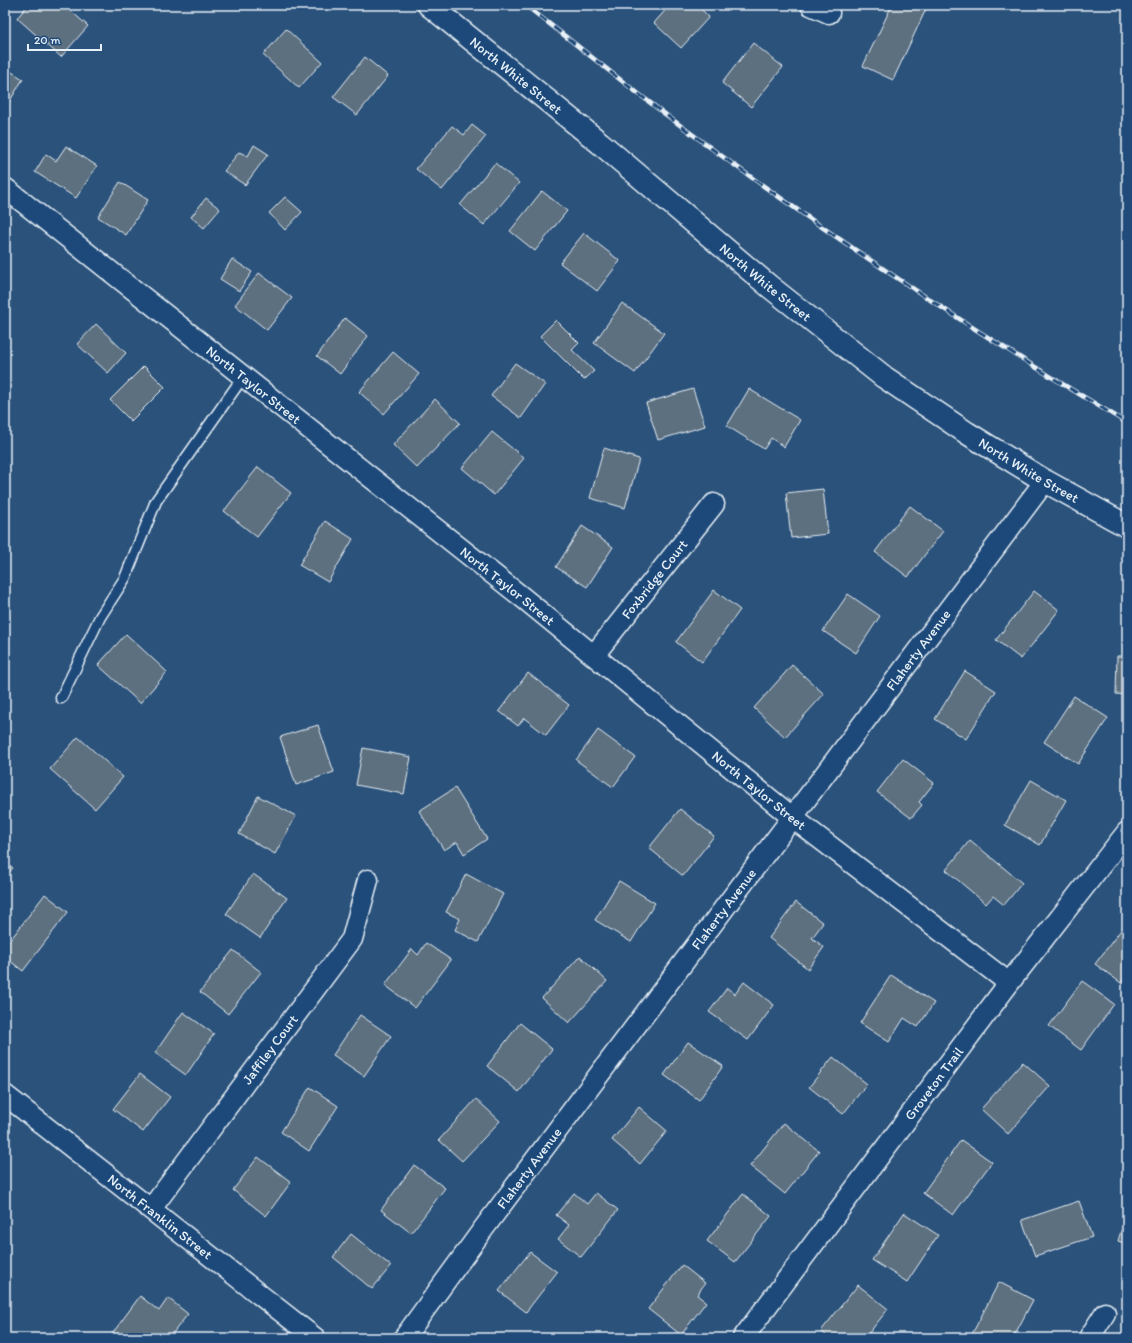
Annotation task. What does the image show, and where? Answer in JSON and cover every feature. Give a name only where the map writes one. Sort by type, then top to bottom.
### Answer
[{"type":"main road","name":"North White Street","points":[[429,5],[600,143],[769,286],[884,378],[967,433],[1046,481],[1127,526]]},
{"type":"street","points":[[811,5],[829,13]]},
{"type":"street","name":"North Taylor Street","points":[[5,188],[594,655],[793,818],[1009,983]]},
{"type":"street","name":"Flaherty Avenue","points":[[404,1338],[488,1222],[1046,481]]},
{"type":"street","name":"Foxbridge Court","points":[[594,655],[714,504]]},
{"type":"street","name":"Groveton Trail","points":[[743,1338],[1009,983],[1127,832]]},
{"type":"street","name":"Jaffiley Court","points":[[151,1209],[352,939],[368,880]]},
{"type":"street","name":"North Franklin Street","points":[[5,1095],[315,1338]]},
{"type":"street","points":[[1090,1338],[1105,1313]]},
{"type":"lane","points":[[61,698],[100,617],[125,578],[156,501],[243,377]]},
{"type":"building","points":[[28,5],[64,5],[88,26],[61,57],[17,18]]},
{"type":"building","points":[[670,5],[697,5],[709,17],[681,48],[654,23]]},
{"type":"building","points":[[892,5],[917,5],[926,9],[893,80],[863,66]]},
{"type":"building","points":[[286,29],[322,62],[299,88],[263,55]]},
{"type":"building","points":[[753,43],[783,67],[751,107],[722,83]]},
{"type":"building","points":[[365,57],[388,76],[357,115],[333,97]]},
{"type":"building","points":[[5,68],[23,79],[5,109]]},
{"type":"building","points":[[472,125],[486,136],[442,190],[416,169],[452,126],[464,135]]},
{"type":"building","points":[[254,145],[268,154],[245,185],[224,171],[239,152],[248,156]]},
{"type":"building","points":[[66,146],[97,166],[76,198],[35,172],[46,154],[56,161]]},
{"type":"building","points":[[495,163],[519,183],[484,225],[460,205]]},
{"type":"building","points":[[120,182],[148,200],[126,235],[98,217]]},
{"type":"building","points":[[542,191],[567,211],[535,251],[510,231]]},
{"type":"building","points":[[285,197],[302,212],[285,230],[269,213]]},
{"type":"building","points":[[206,198],[220,209],[204,228],[191,217]]},
{"type":"building","points":[[584,233],[620,261],[597,291],[560,263]]},
{"type":"building","points":[[232,259],[252,272],[239,291],[220,279]]},
{"type":"building","points":[[259,273],[292,298],[267,330],[235,305]]},
{"type":"building","points":[[622,303],[664,333],[635,373],[594,343]]},
{"type":"building","points":[[345,318],[368,336],[340,374],[317,356]]},
{"type":"building","points":[[556,320],[579,343],[572,350],[594,371],[584,380],[540,336]]},
{"type":"building","points":[[96,324],[126,353],[108,373],[77,344]]},
{"type":"building","points":[[393,352],[419,374],[384,414],[359,392]]},
{"type":"building","points":[[515,363],[545,384],[521,418],[491,396]]},
{"type":"building","points":[[144,366],[165,387],[131,421],[110,400]]},
{"type":"building","points":[[693,389],[705,426],[658,440],[646,403]]},
{"type":"building","points":[[749,389],[800,420],[784,447],[771,438],[764,449],[727,426]]},
{"type":"building","points":[[435,399],[460,423],[417,468],[393,445]]},
{"type":"building","points":[[492,432],[524,458],[494,495],[462,468]]},
{"type":"building","points":[[604,448],[639,459],[625,508],[590,498]]},
{"type":"building","points":[[258,467],[291,493],[257,537],[224,511]]},
{"type":"building","points":[[823,489],[828,534],[791,538],[786,493]]},
{"type":"building","points":[[910,506],[943,531],[908,577],[875,552]]},
{"type":"building","points":[[325,521],[353,539],[328,582],[299,565]]},
{"type":"building","points":[[582,526],[613,547],[587,587],[556,567]]},
{"type":"building","points":[[714,590],[740,610],[702,662],[676,642]]},
{"type":"building","points":[[1034,591],[1059,610],[1021,659],[996,640]]},
{"type":"building","points":[[848,594],[880,616],[856,653],[823,631]]},
{"type":"building","points":[[126,634],[167,672],[140,703],[98,665]]},
{"type":"building","points":[[1117,656],[1127,656],[1127,695],[1116,694]]},
{"type":"building","points":[[792,665],[824,694],[785,737],[754,708]]},
{"type":"building","points":[[965,671],[996,691],[966,739],[935,719]]},
{"type":"building","points":[[528,673],[569,705],[546,735],[524,718],[518,726],[499,711]]},
{"type":"building","points":[[1074,696],[1108,718],[1078,764],[1044,742]]},
{"type":"building","points":[[318,725],[334,772],[296,785],[280,737]]},
{"type":"building","points":[[598,730],[635,757],[613,787],[576,760]]},
{"type":"building","points":[[78,737],[123,777],[95,809],[50,769]]},
{"type":"building","points":[[363,748],[411,757],[404,794],[356,785]]},
{"type":"building","points":[[903,759],[934,783],[919,802],[922,805],[911,818],[877,792]]},
{"type":"building","points":[[1031,780],[1066,800],[1040,845],[1005,825]]},
{"type":"building","points":[[455,788],[487,839],[464,854],[457,842],[444,850],[419,811]]},
{"type":"building","points":[[258,796],[296,816],[275,854],[239,834]]},
{"type":"building","points":[[680,809],[714,836],[683,876],[649,848]]},
{"type":"building","points":[[970,840],[1022,883],[1004,905],[993,896],[986,904],[946,870]]},
{"type":"building","points":[[5,862],[13,868],[5,877]]},
{"type":"building","points":[[253,874],[287,898],[260,938],[226,914]]},
{"type":"building","points":[[466,874],[503,894],[478,942],[455,930],[460,919],[446,912]]},
{"type":"building","points":[[619,881],[655,903],[631,942],[595,920]]},
{"type":"building","points":[[45,894],[68,912],[23,971],[5,957],[5,947]]},
{"type":"building","points":[[796,902],[823,923],[812,938],[824,947],[808,969],[769,938]]},
{"type":"building","points":[[1127,922],[1127,974],[1121,983],[1095,964]]},
{"type":"building","points":[[426,943],[451,960],[415,1008],[385,985],[412,949],[418,955]]},
{"type":"building","points":[[233,950],[261,972],[228,1014],[200,992]]},
{"type":"building","points":[[580,956],[607,981],[569,1023],[542,998]]},
{"type":"building","points":[[891,975],[934,1003],[918,1027],[904,1018],[889,1042],[860,1023]]},
{"type":"building","points":[[1082,981],[1114,1004],[1081,1050],[1049,1026]]},
{"type":"building","points":[[744,982],[774,1005],[748,1040],[709,1012],[727,988],[735,994]]},
{"type":"building","points":[[183,1012],[214,1034],[186,1075],[155,1053]]},
{"type":"building","points":[[360,1015],[391,1036],[364,1076],[333,1055]]},
{"type":"building","points":[[520,1023],[552,1049],[519,1092],[487,1066]]},
{"type":"building","points":[[688,1042],[723,1066],[699,1100],[664,1075]]},
{"type":"building","points":[[833,1057],[867,1084],[843,1114],[809,1087]]},
{"type":"building","points":[[1023,1062],[1050,1086],[1008,1134],[981,1109]]},
{"type":"building","points":[[140,1074],[170,1097],[143,1132],[113,1109]]},
{"type":"building","points":[[310,1087],[338,1106],[309,1151],[281,1132]]},
{"type":"building","points":[[476,1099],[500,1121],[462,1161],[439,1140]]},
{"type":"building","points":[[639,1107],[667,1131],[640,1164],[612,1140]]},
{"type":"building","points":[[784,1123],[819,1151],[785,1194],[750,1166]]},
{"type":"building","points":[[961,1140],[992,1162],[953,1215],[923,1193]]},
{"type":"building","points":[[258,1157],[291,1182],[266,1216],[233,1190]]},
{"type":"building","points":[[414,1165],[445,1188],[411,1233],[381,1210]]},
{"type":"building","points":[[574,1193],[587,1204],[596,1193],[618,1210],[581,1257],[558,1239],[569,1225],[556,1215]]},
{"type":"building","points":[[743,1194],[771,1216],[735,1262],[707,1241]]},
{"type":"building","points":[[1079,1201],[1092,1237],[1035,1256],[1022,1220]]},
{"type":"building","points":[[1127,1211],[1127,1244],[1118,1241]]},
{"type":"building","points":[[904,1213],[938,1235],[907,1282],[872,1260]]},
{"type":"building","points":[[351,1234],[391,1266],[372,1289],[333,1257]]},
{"type":"building","points":[[530,1252],[557,1272],[526,1312],[499,1291]]},
{"type":"building","points":[[682,1265],[705,1283],[697,1295],[706,1302],[681,1335],[648,1309]]},
{"type":"building","points":[[999,1282],[1033,1300],[1013,1338],[970,1338]]},
{"type":"building","points":[[858,1285],[888,1309],[865,1338],[829,1338],[821,1331]]},
{"type":"building","points":[[140,1296],[159,1311],[168,1298],[188,1314],[169,1338],[109,1338]]},
{"type":"building","points":[[638,1334],[643,1338],[635,1338]]},
{"type":"railway","points":[[525,5],[673,120],[896,278],[1011,352],[1127,423]]}]
